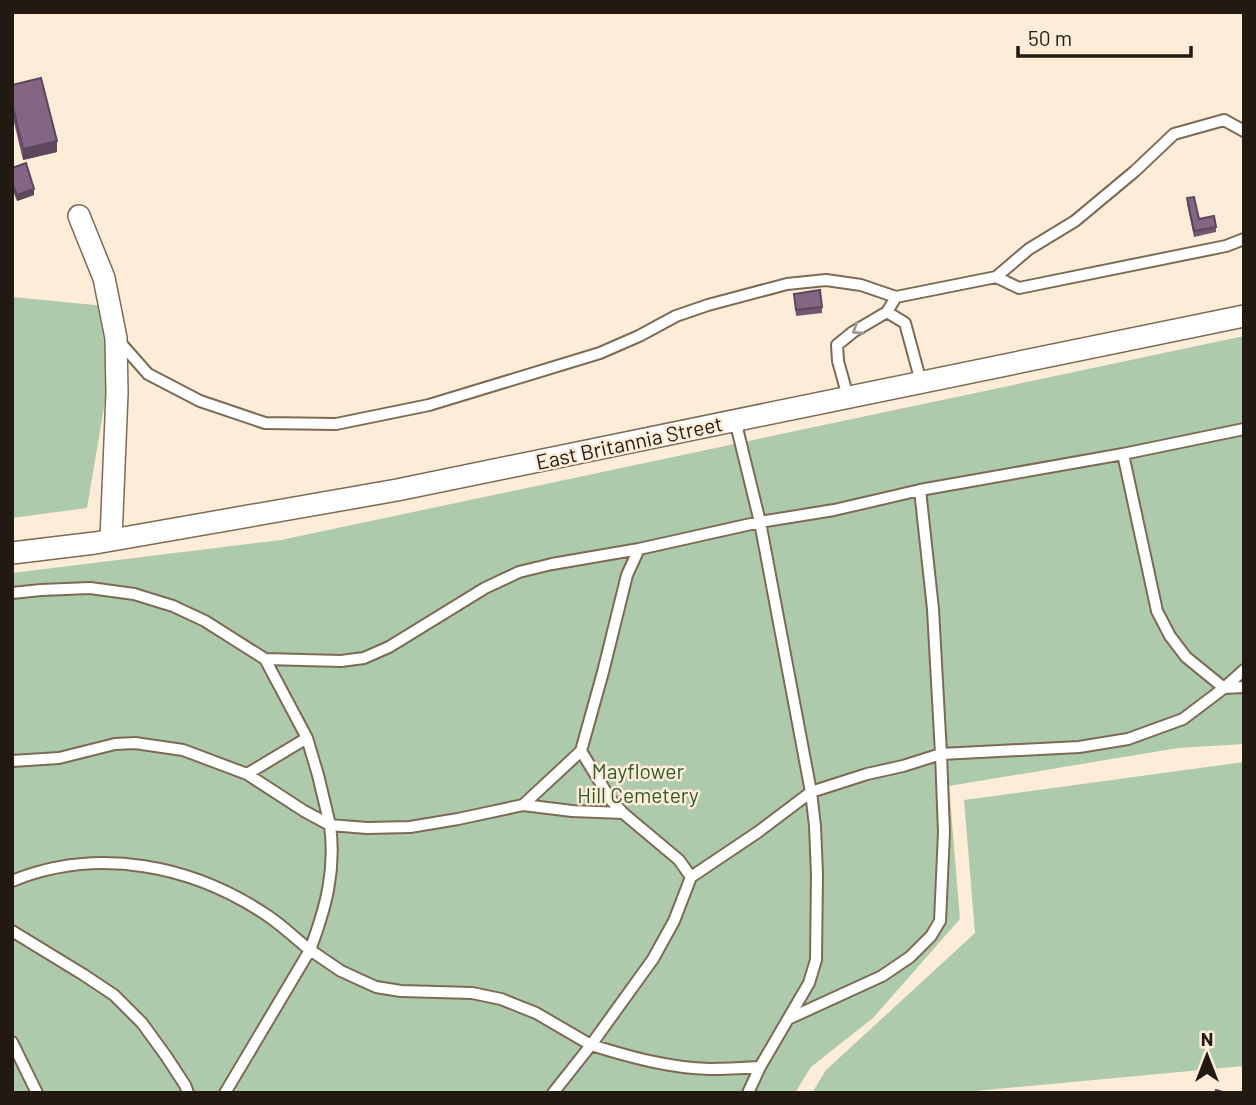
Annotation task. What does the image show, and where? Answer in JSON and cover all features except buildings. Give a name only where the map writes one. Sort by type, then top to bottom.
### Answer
[{"type":"street","points":[[79,216],[104,278],[116,338],[117,393],[111,540]]},
{"type":"street","name":"East Britannia Street","points":[[12,553],[111,540],[397,490],[1244,316]]},
{"type":"lane","points":[[116,338],[148,374],[201,401],[265,423],[335,424],[429,405],[600,352],[708,305],[787,284],[826,280],[860,285],[896,297],[996,277],[1029,249],[1075,221],[1174,134],[1224,120],[1244,131]]},
{"type":"lane","points":[[996,277],[1019,288],[1226,246],[1244,239]]},
{"type":"lane","points":[[848,397],[838,361],[837,345],[887,312],[896,297]]},
{"type":"lane","points":[[887,312],[905,323],[921,382]]},
{"type":"lane","points":[[736,419],[760,522],[811,792],[817,873],[816,960],[809,983],[760,1067],[748,1093]]},
{"type":"lane","points":[[265,659],[341,661],[364,658],[389,648],[485,588],[519,572],[552,564],[639,549],[760,522],[834,510],[920,490],[1124,454],[1244,429]]},
{"type":"lane","points":[[1124,454],[1157,611],[1170,636],[1186,657],[1224,688],[1244,687]]},
{"type":"lane","points":[[788,1020],[882,976],[910,957],[931,936],[940,921],[944,832],[942,754],[933,609],[920,490]]},
{"type":"lane","points":[[523,804],[581,751],[627,575],[639,549]]},
{"type":"lane","points":[[12,593],[90,588],[134,594],[173,606],[205,621],[265,659],[307,738],[333,844],[331,877],[324,914],[310,950],[225,1093]]},
{"type":"lane","points":[[554,1093],[653,958],[674,921],[691,877],[811,792],[942,754],[1079,747],[1128,739],[1183,719],[1244,670]]},
{"type":"lane","points":[[247,774],[307,738]]},
{"type":"lane","points":[[12,761],[59,758],[115,744],[135,743],[183,750],[247,774],[330,825],[410,827],[458,820],[523,804],[572,811],[623,813]]},
{"type":"lane","points":[[581,751],[611,800],[679,860],[691,877]]},
{"type":"lane","points":[[12,881],[50,869],[89,863],[138,865],[179,872],[220,889],[268,916],[341,971],[376,987],[401,991],[472,993],[501,999],[536,1013],[591,1045],[632,1057],[685,1067],[760,1067]]},
{"type":"lane","points":[[12,931],[114,995],[142,1023],[188,1093]]},
{"type":"lane","points":[[12,1042],[37,1093]]},
{"type":"green space","points":[[12,297],[105,306],[110,372],[87,508],[12,518]]},
{"type":"green space","name":"Mayflower Hill Cemetery","points":[[1244,336],[1244,744],[1178,748],[949,786],[960,919],[873,1018],[811,1067],[795,1093],[12,1093],[12,573],[281,540]]},
{"type":"green space","points":[[1244,762],[1244,1066],[953,1093],[812,1093],[826,1070],[975,933],[964,800]]}]
